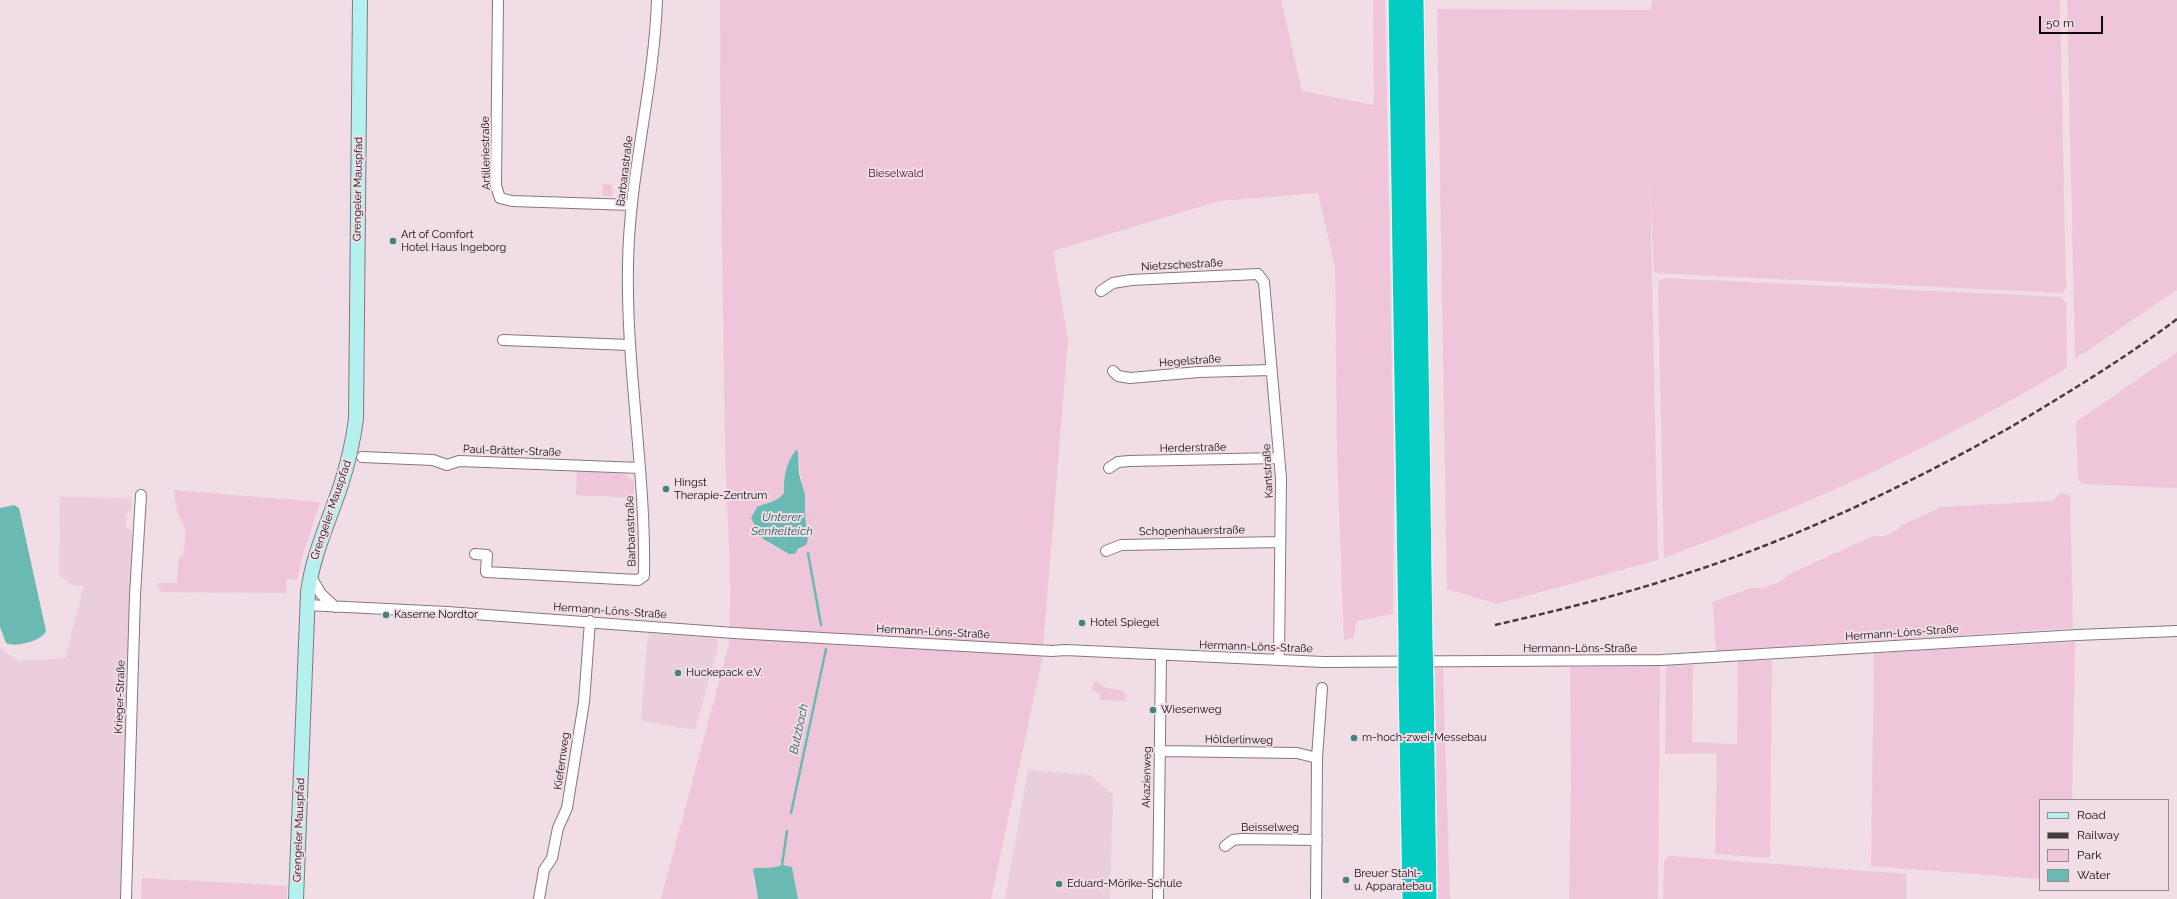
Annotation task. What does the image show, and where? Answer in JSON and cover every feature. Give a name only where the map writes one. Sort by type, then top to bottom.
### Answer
[{"type":"highway","points":[[1398,0],[1416,642]]},
{"type":"highway","points":[[1412,899],[1416,681],[1414,0]]},
{"type":"highway","points":[[1416,681],[1427,899]]},
{"type":"main road","name":"Grengeler Mauspfad","points":[[296,899],[306,606],[310,575],[318,546],[350,455],[356,419],[360,0]]},
{"type":"street","name":"Artilleriestraße","points":[[498,0],[496,186],[500,198],[512,201],[632,205]]},
{"type":"street","name":"Barbarastraße","points":[[475,554],[487,555],[486,572],[638,580],[644,576],[645,531],[629,345],[628,264],[632,205],[652,66],[656,0]]},
{"type":"street","name":"Nietzschestraße","points":[[1101,291],[1113,283],[1171,277],[1258,274],[1264,282]]},
{"type":"street","name":"Kantstraße","points":[[1264,282],[1279,458],[1279,660]]},
{"type":"street","points":[[503,340],[629,345]]},
{"type":"street","name":"Hegelstraße","points":[[1113,371],[1118,376],[1130,378],[1199,372],[1271,370]]},
{"type":"street","name":"Paul-Brätter-Straße","points":[[362,457],[433,460],[447,465],[459,461],[640,468]]},
{"type":"street","name":"Herderstraße","points":[[1109,468],[1118,462],[1129,461],[1279,458]]},
{"type":"street","name":"Krieger-Straße","points":[[126,899],[135,596],[140,495]]},
{"type":"street","name":"Schopenhauerstraße","points":[[1106,550],[1121,544],[1280,542]]},
{"type":"street","points":[[310,575],[321,594],[335,607]]},
{"type":"street","name":"Hermann-Löns-Straße","points":[[306,606],[590,622],[734,633],[1279,660],[1440,662],[1677,660],[2077,634],[2177,631]]},
{"type":"street","name":"Kiefernweg","points":[[539,899],[544,870],[552,858],[558,826],[567,808],[572,768],[584,702],[590,622]]},
{"type":"street","name":"Akazienweg","points":[[1158,899],[1161,655]]},
{"type":"street","points":[[1316,899],[1317,758],[1322,688]]},
{"type":"street","name":"Hölderlinweg","points":[[1160,751],[1297,753],[1317,758]]},
{"type":"street","name":"Beisselweg","points":[[1225,846],[1232,840],[1241,839],[1317,840]]},
{"type":"shaded area","points":[[60,497],[132,498],[131,509],[126,515],[126,527],[132,531],[122,899],[0,899],[0,648],[19,661],[65,658],[84,586],[71,585],[59,575]]},
{"type":"shaded area","name":"Huckepack e.V.","points":[[648,633],[716,638],[719,643],[695,730],[641,721]]},
{"type":"shaded area","points":[[1028,770],[1090,775],[1113,795],[1110,899],[1005,899]]},
{"type":"green space","name":"Bieselwald","points":[[720,0],[1281,0],[1302,91],[1374,105],[1373,0],[1385,0],[1394,484],[1393,614],[1357,621],[1353,638],[1344,640],[1337,453],[1335,267],[1318,193],[1219,201],[1053,251],[1068,340],[1042,660],[991,899],[798,899],[792,867],[783,866],[767,868],[758,867],[753,879],[758,899],[661,899],[729,644],[730,569],[725,443]],"holes":[[[798,451],[808,540],[795,554],[786,552],[766,541],[751,518],[757,507],[775,501],[784,493],[784,476],[790,460]]]},
{"type":"green space","points":[[1652,0],[2060,0],[2066,288],[2063,293],[1654,273],[1650,180],[1658,560],[1497,604],[1447,589],[1437,9],[1651,10]]},
{"type":"green space","points":[[2067,0],[2177,0],[2177,290],[2075,359]]},
{"type":"green space","points":[[603,184],[612,185],[613,196],[602,196]]},
{"type":"green space","points":[[1664,278],[2060,297],[2065,301],[2066,305],[2067,368],[1964,426],[1858,479],[1737,530],[1664,558],[1658,287],[1659,281]]},
{"type":"green space","points":[[2177,352],[2177,488],[2083,484],[2078,480],[2076,422]]},
{"type":"green space","points":[[577,471],[625,474],[634,481],[634,498],[576,495]]},
{"type":"green space","points":[[173,490],[320,502],[302,558],[297,580],[286,579],[286,593],[161,592],[157,583],[177,583],[179,556],[183,556],[186,531],[178,514]]},
{"type":"green space","points":[[2060,493],[2070,495],[2073,628],[1716,651],[1713,602],[1751,588],[1763,588],[1780,582],[1789,574],[1874,536],[1882,537],[1897,530],[1902,525],[1941,507],[2053,501]]},
{"type":"green space","points":[[2075,642],[2072,799],[2039,799],[2039,879],[1871,866],[1874,653]]},
{"type":"green space","points":[[1772,660],[1770,858],[1715,854],[1717,753],[1665,754],[1666,666],[1693,665],[1692,742],[1737,744],[1738,661]]},
{"type":"green space","points":[[1660,666],[1658,899],[1569,899],[1571,781],[1570,667]]},
{"type":"green space","points":[[1435,668],[1443,668],[1450,899],[1438,899]]},
{"type":"green space","points":[[1096,680],[1106,688],[1125,693],[1127,695],[1125,701],[1099,700],[1101,695],[1091,689]]},
{"type":"green space","points":[[1669,856],[1906,874],[1906,899],[1663,899],[1664,861]]},
{"type":"green space","points":[[142,878],[287,886],[287,899],[141,899]]},
{"type":"water","name":"Unterer Senkelteich","points":[[796,450],[798,451],[799,474],[805,495],[805,516],[808,540],[806,545],[798,549],[795,554],[789,554],[763,539],[751,518],[757,507],[775,501],[784,493],[786,470]]},
{"type":"water","points":[[14,505],[19,508],[46,631],[44,635],[34,641],[15,645],[6,643],[0,627],[0,508]]},
{"type":"water","points":[[782,865],[792,867],[798,899],[758,899],[753,869]]},
{"type":"waterway","name":"Butzbach","points":[[808,553],[821,625]]},
{"type":"waterway","name":"Butzbach","points":[[791,813],[826,649]]},
{"type":"waterway","name":"Butzbach","points":[[782,865],[787,831]]},
{"type":"railway","points":[[1495,625],[1544,614],[1640,588],[1730,559],[1812,526],[1932,470],[2009,428],[2116,362],[2177,319]]},
{"type":"place","name":"Art of Comfort Hotel Haus Ingeborg","points":[[393,241]]},
{"type":"place","name":"Hingst Therapie-Zentrum","points":[[666,489]]},
{"type":"place","name":"Kaserne Nordtor","points":[[386,615]]},
{"type":"place","name":"Hotel Spiegel","points":[[1082,623]]},
{"type":"place","name":"Huckepack e.V.","points":[[678,673]]},
{"type":"place","name":"Wiesenweg","points":[[1153,710]]},
{"type":"place","name":"m-hoch-zwei-Messebau","points":[[1354,738]]},
{"type":"place","name":"Breuer Stahl- u. Apparatebau","points":[[1346,880]]},
{"type":"place","name":"Eduard-Mörike-Schule","points":[[1059,884]]}]
